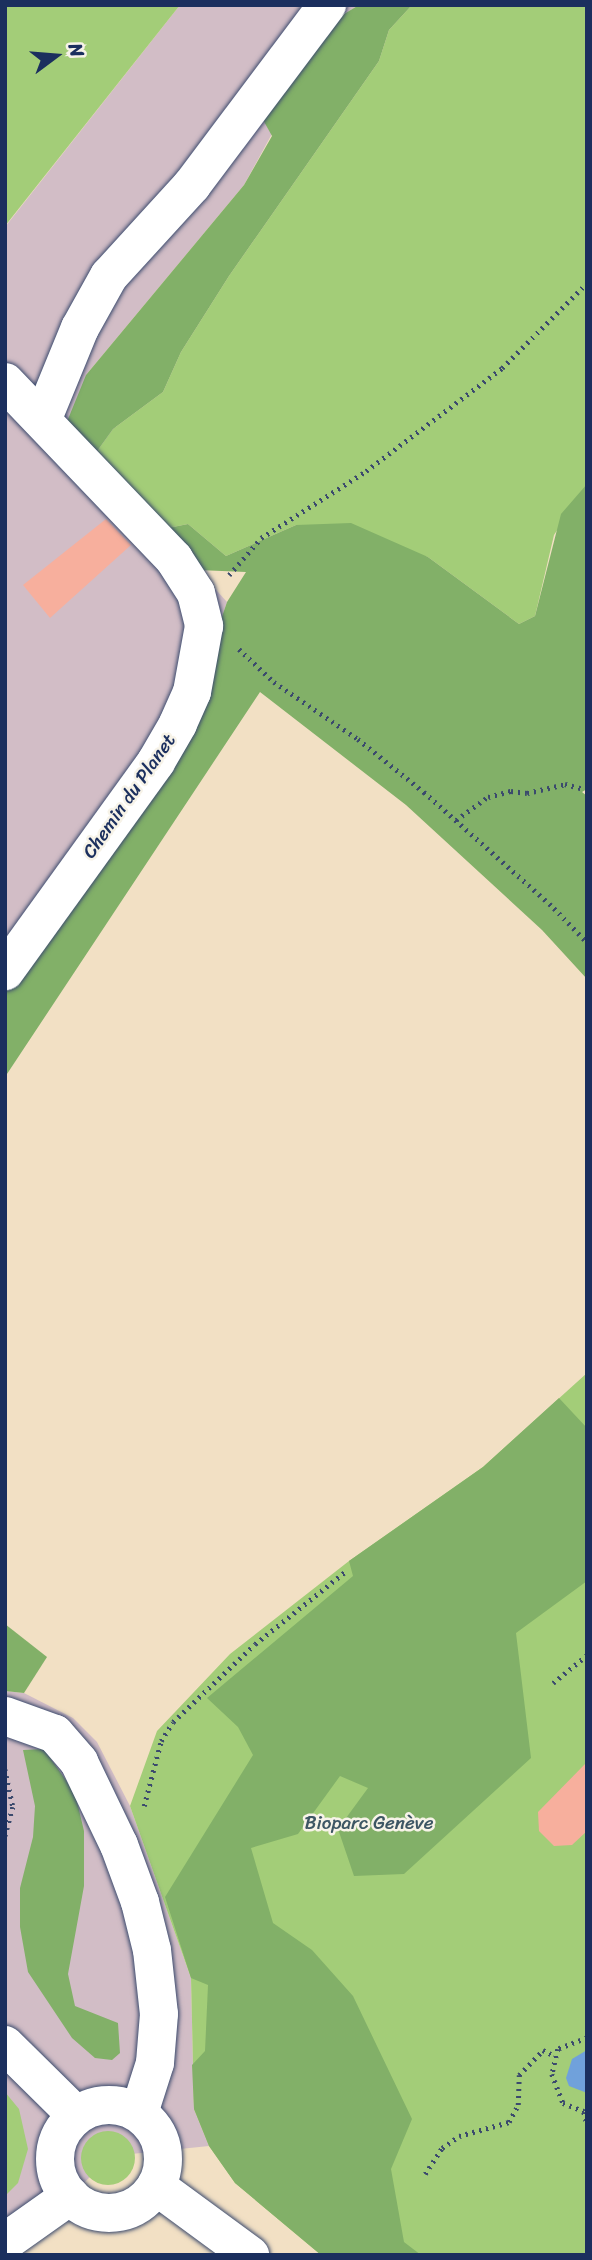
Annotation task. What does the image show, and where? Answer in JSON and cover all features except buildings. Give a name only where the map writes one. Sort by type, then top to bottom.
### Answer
[{"type":"street","points":[[43,418],[80,328],[109,276],[200,176],[327,5]]},
{"type":"street","points":[[5,382],[43,418],[174,559],[204,612]]},
{"type":"street","name":"Chemin du Planet","points":[[5,971],[156,762],[178,724],[192,692],[204,612]]},
{"type":"street","points":[[5,1716],[55,1734],[79,1762],[109,1821],[140,1902],[152,1950],[159,2014],[155,2063],[139,2113]]},
{"type":"street","points":[[5,2045],[76,2115]]},
{"type":"street","points":[[107,2105],[139,2113],[160,2139],[162,2171],[156,2186],[137,2206],[110,2213],[95,2212],[70,2196],[55,2164],[64,2129],[76,2115],[107,2105]]},
{"type":"street","points":[[156,2186],[250,2255]]},
{"type":"street","points":[[5,2242],[70,2196]]},
{"type":"path","points":[[587,283],[502,368],[443,416],[261,538],[204,612],[274,682],[358,739],[456,820],[587,942]]},
{"type":"path","points":[[456,820],[488,797],[565,784],[587,790]]},
{"type":"path","points":[[145,1805],[161,1741],[173,1722],[255,1644],[346,1571]]},
{"type":"path","points":[[553,1683],[587,1655]]},
{"type":"path","points":[[5,1769],[13,1807],[5,1836]]},
{"type":"path","points":[[587,2038],[558,2049],[552,2074],[557,2092],[564,2103],[585,2112],[587,2124]]},
{"type":"path","points":[[425,2174],[442,2148],[459,2136],[509,2122],[518,2105],[519,2076],[543,2050],[555,2056]]},
{"type":"shaded area","points":[[180,5],[359,5],[334,20],[244,185],[86,375],[198,570],[227,602],[214,640],[5,989],[5,227]]},
{"type":"shaded area","points":[[5,1691],[24,1693],[73,1718],[97,1742],[130,1806],[191,1978],[194,2109],[209,2146],[112,2156],[70,2196],[5,2242]]},
{"type":"green space","points":[[5,5],[180,5],[5,226]]},
{"type":"green space","points":[[359,5],[412,5],[389,30],[379,61],[229,276],[181,352],[163,392],[113,429],[95,454],[66,424],[86,375],[244,185],[272,136],[262,118],[334,20]]},
{"type":"green space","points":[[412,5],[587,5],[587,484],[554,535],[535,616],[519,624],[428,557],[296,525],[226,556],[188,524],[163,529],[95,454],[113,429],[163,392],[181,352],[229,276],[379,61],[389,30]]},
{"type":"green space","points":[[587,484],[587,789],[582,792],[587,796],[587,979],[542,930],[406,805],[260,692],[5,1077],[5,989],[214,640],[227,602],[246,572],[198,570],[163,529],[188,524],[226,556],[296,525],[351,523],[428,557],[519,624],[535,616],[561,514]]},
{"type":"green space","name":"Bioparc Genève","points":[[587,1373],[587,2255],[321,2255],[235,2183],[209,2146],[194,2109],[191,1978],[130,1806],[157,1731],[230,1654],[349,1561],[483,1467]]},
{"type":"green space","points":[[559,1398],[587,1428],[587,1581],[516,1633],[531,1758],[404,1874],[354,1876],[338,1829],[368,1788],[340,1776],[298,1834],[251,1848],[273,1923],[312,1950],[353,1996],[412,2119],[391,2169],[404,2242],[421,2255],[321,2255],[235,2183],[209,2146],[194,2109],[192,2065],[205,2051],[208,1985],[191,1978],[165,1897],[253,1755],[238,1727],[207,1698],[353,1576],[349,1561],[483,1467]]},
{"type":"green space","points":[[5,1624],[47,1657],[24,1693],[5,1691]]},
{"type":"green space","points":[[44,1749],[75,1793],[84,1831],[84,1886],[68,1974],[75,2006],[118,2023],[120,2053],[112,2060],[95,2058],[72,2038],[28,1972],[20,1927],[20,1888],[33,1837],[35,1806],[23,1750]]},
{"type":"green space","points":[[5,2092],[19,2109],[28,2149],[18,2183],[5,2196]]},
{"type":"green space","points":[[108,2131],[127,2139],[135,2158],[127,2177],[108,2185],[89,2177],[81,2158],[89,2139]]},
{"type":"water","points":[[587,2050],[587,2093],[569,2086],[566,2078],[572,2059]]}]
